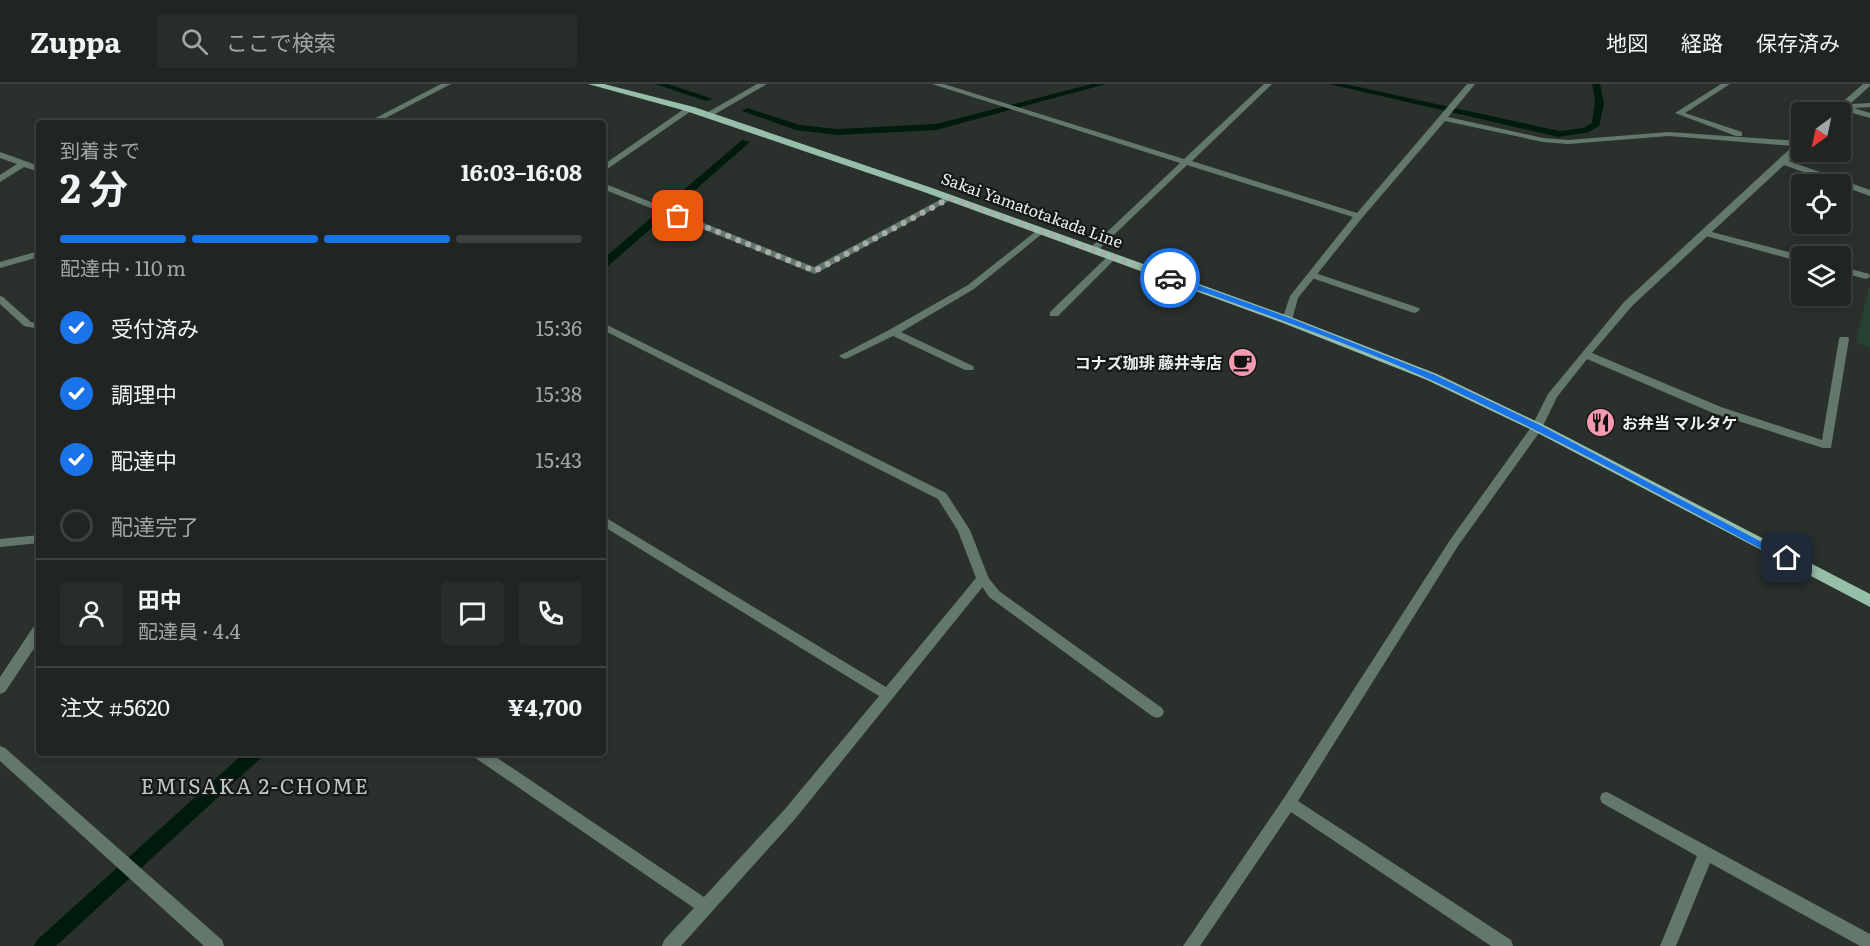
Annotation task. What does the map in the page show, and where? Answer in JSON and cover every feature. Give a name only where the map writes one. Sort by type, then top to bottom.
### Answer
[{"type":"main road","name":"Sakai Yamatotakada Line","points":[[593,84],[690,109],[950,198],[1287,320],[1432,377],[1537,427],[1870,601]]},
{"type":"street","points":[[376,120],[447,84]]},
{"type":"street","points":[[707,115],[763,84]]},
{"type":"street","points":[[936,84],[951,86],[1002,105],[1359,216]]},
{"type":"street","points":[[1093,250],[1268,84]]},
{"type":"street","points":[[1287,320],[1293,298],[1471,84]]},
{"type":"street","points":[[1726,84],[1679,113],[1757,140]]},
{"type":"street","points":[[1848,102],[1868,84]]},
{"type":"street","points":[[1851,108],[1870,105]]},
{"type":"street","points":[[606,167],[690,109]]},
{"type":"street","points":[[1448,112],[1544,140],[1569,142],[1669,134],[1791,142]]},
{"type":"street","points":[[1851,112],[1870,116]]},
{"type":"street","points":[[1191,946],[1289,803],[1454,543],[1537,427],[1552,396],[1628,304],[1791,153]]},
{"type":"street","points":[[0,155],[36,168]]},
{"type":"street","points":[[1783,162],[1870,193]]},
{"type":"street","points":[[0,179],[22,164]]},
{"type":"street","points":[[606,187],[815,271],[950,198]]},
{"type":"street","points":[[844,356],[893,332],[971,287],[1040,231]]},
{"type":"street","points":[[1706,233],[1791,256]]},
{"type":"street","points":[[0,265],[36,256]]},
{"type":"street","points":[[1054,314],[1112,257]]},
{"type":"street","points":[[1851,272],[1866,276]]},
{"type":"street","points":[[1312,275],[1415,310]]},
{"type":"street","points":[[0,299],[28,324],[36,325]]},
{"type":"street","points":[[606,328],[942,496],[964,530],[983,579],[994,594],[1157,712]]},
{"type":"street","points":[[893,332],[969,368]]},
{"type":"street","points":[[1585,354],[1717,410],[1827,446],[1844,339]]},
{"type":"street","points":[[606,522],[888,695]]},
{"type":"street","points":[[0,543],[36,539]]},
{"type":"street","points":[[670,946],[790,814],[983,579]]},
{"type":"street","points":[[0,688],[36,634]]},
{"type":"street","points":[[0,752],[216,946]]},
{"type":"street","points":[[483,756],[704,906]]},
{"type":"street","points":[[1607,798],[1870,943]]},
{"type":"street","points":[[1289,803],[1505,946]]},
{"type":"street","points":[[1668,946],[1706,854]]},
{"type":"green space","points":[[1870,288],[1870,348],[1856,342]]},
{"type":"waterway","points":[[659,84],[709,99]]},
{"type":"waterway","points":[[747,111],[799,128],[837,132],[936,127],[1102,84]]},
{"type":"waterway","points":[[1333,84],[1559,134],[1586,130],[1596,124],[1599,109],[1596,84]]},
{"type":"waterway","points":[[606,262],[745,142]]},
{"type":"waterway","points":[[43,946],[252,756]]},
{"type":"way so far","points":[[678,216],[815,271],[950,198],[1170,278]]},
{"type":"place","name":"コナズ珈琲 藤井寺店","points":[[1243,363]]},
{"type":"place","name":"お弁当 マルタケ","points":[[1601,423]]},
{"type":"district","name":"EMISAKA 2-CHOME","points":[[255,787]]},
{"type":"route","points":[[1170,278],[1287,320],[1432,377],[1537,427],[1787,558]]}]
